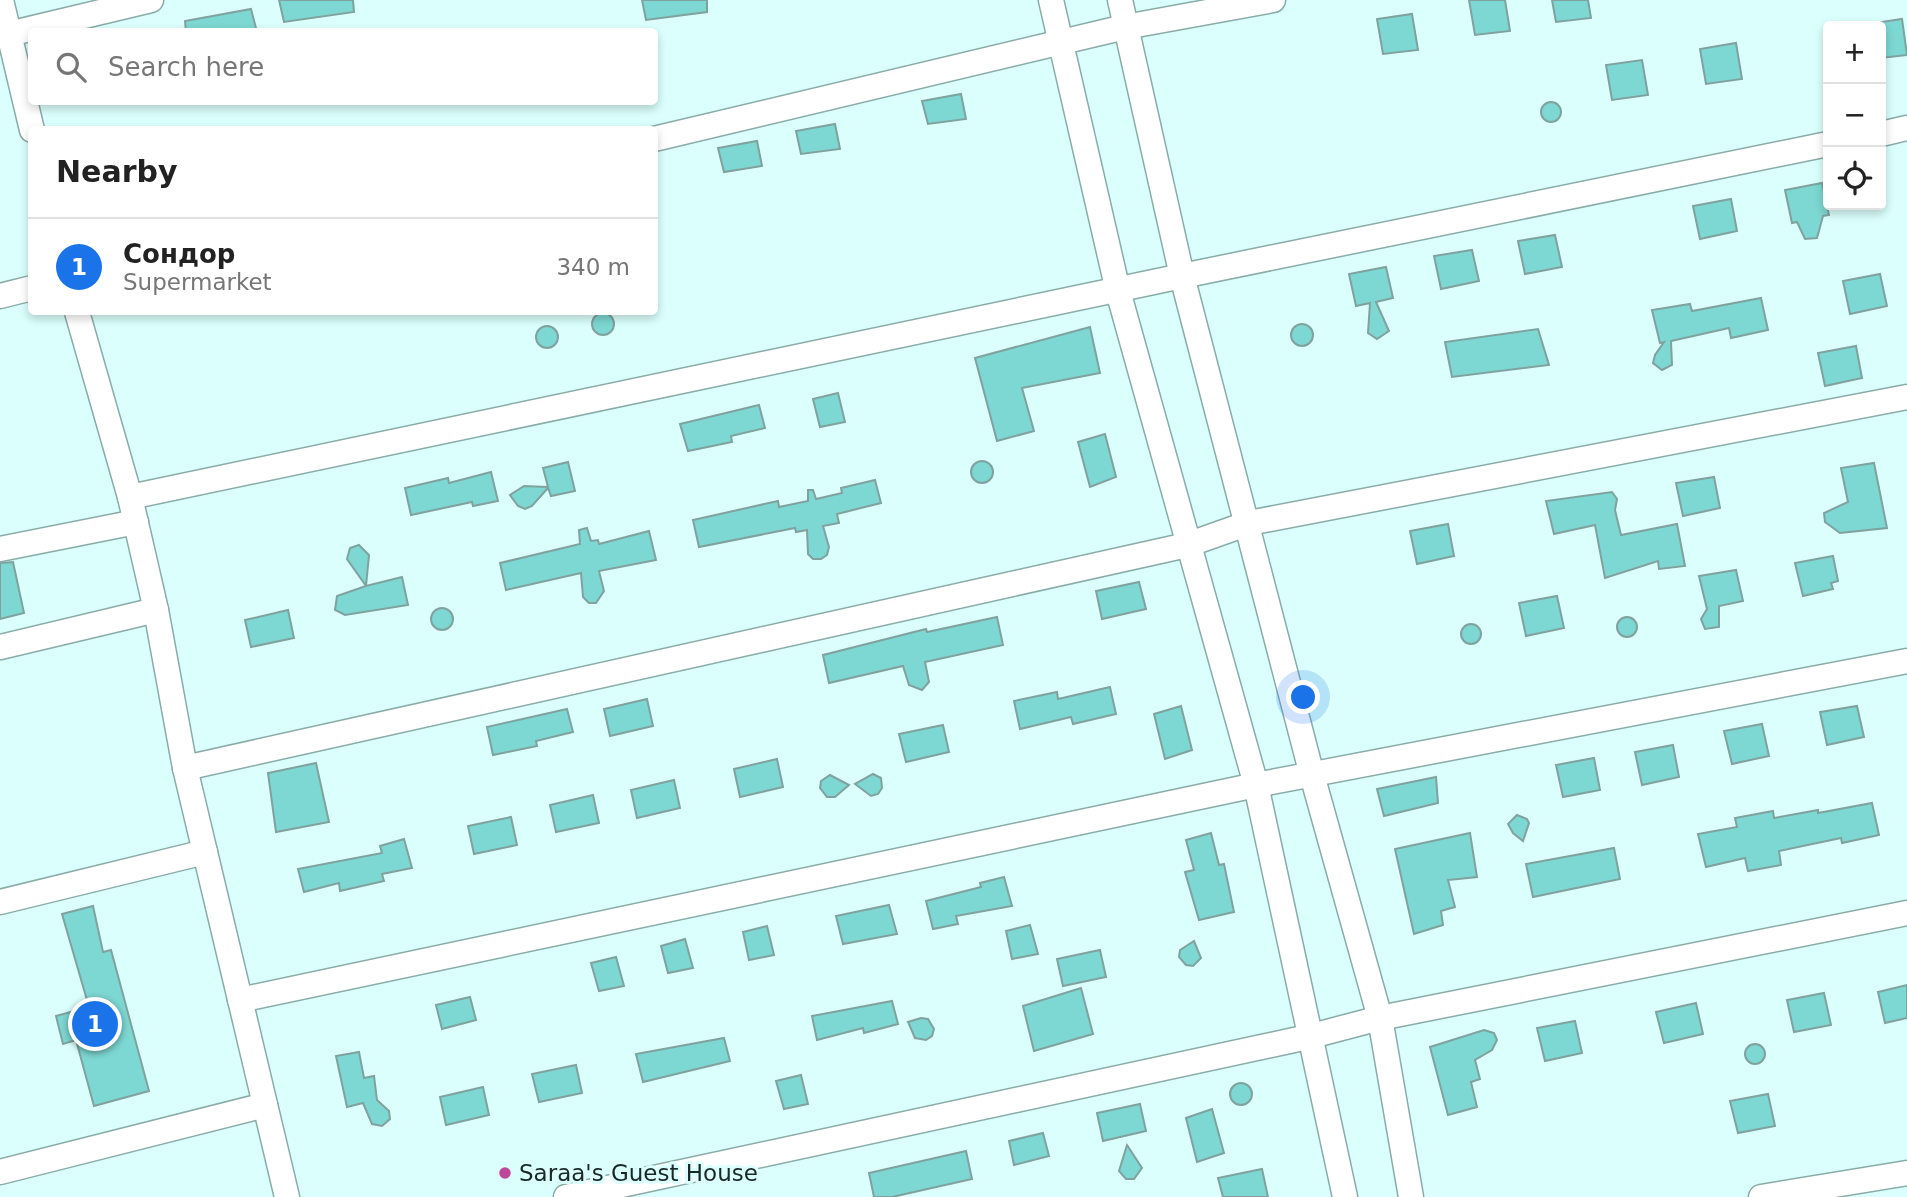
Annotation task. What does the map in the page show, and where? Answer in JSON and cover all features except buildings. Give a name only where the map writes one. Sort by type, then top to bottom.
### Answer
[{"type":"street","points":[[1,0],[5,35],[31,126]]},
{"type":"street","points":[[34,28],[151,0]]},
{"type":"street","points":[[1051,0],[1118,291],[1256,785],[1308,1037],[1345,1197]]},
{"type":"street","points":[[1119,0],[1182,276],[1249,523],[1312,775],[1380,1018],[1411,1197]]},
{"type":"street","points":[[658,138],[1125,27],[1273,0]]},
{"type":"street","points":[[5,35],[28,29]]},
{"type":"street","points":[[1886,133],[1907,128]]},
{"type":"street","points":[[130,497],[1182,276],[1823,145]]},
{"type":"street","points":[[0,296],[28,289]]},
{"type":"street","points":[[78,315],[136,522],[156,610],[185,768],[287,1197]]},
{"type":"street","points":[[185,768],[1187,545],[1249,523],[1907,397]]},
{"type":"street","points":[[0,549],[136,522]]},
{"type":"street","points":[[0,647],[156,610]]},
{"type":"street","points":[[240,1000],[1256,785],[1907,661]]},
{"type":"street","points":[[0,902],[205,852]]},
{"type":"street","points":[[566,1197],[1308,1037],[1380,1018],[1907,913]]},
{"type":"street","points":[[0,1172],[265,1105]]},
{"type":"street","points":[[1761,1197],[1907,1172]]},
{"type":"place","name":"Сондор","points":[[95,1024]]},
{"type":"place","name":"Saraa's Guest House","points":[[505,1173]]}]
